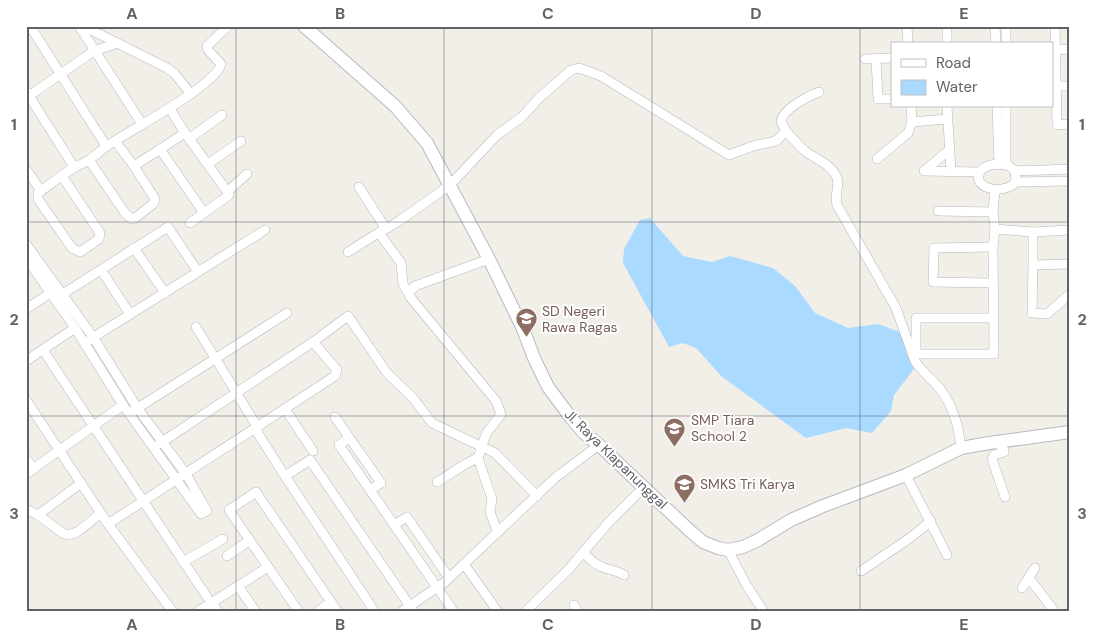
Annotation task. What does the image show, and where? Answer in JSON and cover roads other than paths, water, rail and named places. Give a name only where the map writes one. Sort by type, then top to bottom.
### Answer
[{"type":"street","points":[[30,26],[106,146]]},
{"type":"street","points":[[81,26],[171,71],[191,94]]},
{"type":"street","points":[[81,26],[94,51],[142,124]]},
{"type":"street","points":[[62,176],[100,234],[99,239],[78,252],[72,248],[37,195],[62,176],[89,160],[115,140],[170,109],[220,69],[220,63],[206,47],[228,26]]},
{"type":"street","name":"Jl. Raya Klapanunggal","points":[[304,26],[400,111],[427,143],[489,259],[548,387],[572,419],[584,433],[703,542],[728,550]]},
{"type":"street","points":[[907,26],[908,42]]},
{"type":"street","points":[[947,26],[947,42]]},
{"type":"street","points":[[995,26],[996,42]]},
{"type":"street","points":[[1006,26],[1006,42]]},
{"type":"street","points":[[1055,26],[1057,124],[1070,124]]},
{"type":"street","points":[[74,168],[28,95],[94,51],[118,43]]},
{"type":"street","points":[[1056,50],[1070,50]]},
{"type":"street","points":[[865,59],[891,58]]},
{"type":"street","points":[[876,59],[878,99],[891,99]]},
{"type":"street","points":[[348,252],[399,221],[450,186],[497,135],[522,117],[539,98],[572,70],[579,68],[601,76],[729,155],[753,146],[776,141],[786,131]]},
{"type":"street","points":[[1056,86],[1070,86]]},
{"type":"street","points":[[820,92],[803,99],[783,114],[781,122],[786,131],[805,151],[830,168],[838,179],[835,197],[837,204],[896,308],[915,361],[920,369],[941,390],[948,402],[958,423],[961,448]]},
{"type":"street","points":[[877,159],[908,133],[912,122],[911,108]]},
{"type":"street","points":[[947,108],[950,171]]},
{"type":"street","points":[[997,108],[1002,164]]},
{"type":"street","points":[[1002,164],[1006,108]]},
{"type":"street","points":[[170,109],[228,191]]},
{"type":"street","points":[[134,166],[160,149],[222,115]]},
{"type":"street","points":[[912,122],[946,120]]},
{"type":"street","points":[[89,160],[124,212],[132,219],[153,204],[155,201],[134,166],[115,140]]},
{"type":"street","points":[[208,164],[241,141]]},
{"type":"street","points":[[160,149],[204,213]]},
{"type":"street","points":[[948,151],[920,172],[980,172]]},
{"type":"street","points":[[1070,169],[1015,170],[1002,164],[984,168],[980,172],[979,177],[986,188],[994,190],[1008,188],[1016,182],[1070,181]]},
{"type":"street","points":[[26,169],[41,191]]},
{"type":"street","points":[[1015,170],[1016,182]]},
{"type":"street","points":[[190,224],[228,196],[228,191],[247,174]]},
{"type":"street","points":[[358,187],[401,263],[403,284],[410,297],[498,405],[502,414],[486,434],[478,458],[492,499],[490,512],[497,531]]},
{"type":"street","points":[[993,318],[916,318],[916,354],[994,354],[994,190]]},
{"type":"street","points":[[938,211],[993,212]]},
{"type":"street","points":[[26,309],[101,270],[168,227],[198,272]]},
{"type":"street","points":[[995,229],[1032,232],[1070,230]]},
{"type":"street","points":[[85,343],[265,230]]},
{"type":"street","points":[[1032,232],[1032,313],[1047,314],[1070,294]]},
{"type":"street","points":[[26,244],[57,294],[75,328],[129,414],[202,514],[208,509],[186,474],[138,409],[93,338],[57,294],[26,258]]},
{"type":"street","points":[[993,247],[934,248],[933,282],[994,283]]},
{"type":"street","points":[[134,248],[165,293]]},
{"type":"street","points":[[410,297],[410,290],[415,286],[489,259]]},
{"type":"street","points":[[1033,265],[1070,264]]},
{"type":"street","points":[[101,270],[130,314]]},
{"type":"street","points":[[129,414],[287,313]]},
{"type":"street","points":[[154,447],[313,342],[348,316],[387,373],[413,398],[432,423],[495,454],[537,496]]},
{"type":"street","points":[[196,327],[283,473]]},
{"type":"street","points":[[26,361],[75,328]]},
{"type":"street","points":[[108,524],[336,376],[337,370],[334,365],[313,342]]},
{"type":"street","points":[[43,350],[218,612]]},
{"type":"street","points":[[26,400],[108,524],[174,612]]},
{"type":"street","points":[[26,459],[30,472],[123,404]]},
{"type":"street","points":[[285,409],[313,451]]},
{"type":"street","points":[[335,417],[350,438],[339,445],[454,612]]},
{"type":"street","points":[[764,612],[747,586],[728,550],[743,547],[791,520],[906,475],[961,448],[1070,432]]},
{"type":"street","points":[[996,442],[1004,450],[1004,452],[994,455],[992,458],[1005,497]]},
{"type":"street","points":[[400,612],[412,609],[449,578],[555,478],[599,445]]},
{"type":"street","points":[[437,482],[467,462],[478,458]]},
{"type":"street","points":[[375,612],[285,476],[310,460],[412,609]]},
{"type":"street","points":[[906,475],[947,555]]},
{"type":"street","points":[[38,515],[81,483]]},
{"type":"street","points":[[525,612],[568,570],[644,487]]},
{"type":"street","points":[[299,612],[229,510],[256,492],[338,612]]},
{"type":"street","points":[[26,509],[38,515],[64,534],[69,535],[101,513]]},
{"type":"street","points":[[394,525],[407,516],[449,578]]},
{"type":"street","points":[[862,572],[931,521]]},
{"type":"street","points":[[183,562],[223,539]]},
{"type":"street","points":[[227,556],[250,540]]},
{"type":"street","points":[[583,552],[590,560],[600,566],[618,571],[624,575]]},
{"type":"street","points":[[464,564],[498,612]]},
{"type":"street","points":[[197,612],[209,600],[238,586],[268,567]]},
{"type":"street","points":[[1026,583],[1035,568]]},
{"type":"street","points":[[1026,583],[1048,612]]},
{"type":"street","points":[[1026,583],[1055,612]]},
{"type":"street","points":[[238,586],[256,612]]},
{"type":"street","points":[[317,612],[331,602]]},
{"type":"water","points":[[650,218],[683,256],[712,262],[730,256],[773,268],[795,286],[815,313],[848,328],[878,324],[905,334],[906,352],[914,369],[894,395],[891,411],[872,433],[846,428],[806,438],[721,376],[696,348],[683,343],[669,347],[623,263],[624,249],[640,220]]},
{"type":"place","name":"SD Negeri Rawa Ragas","points":[[526,338]]},
{"type":"place","name":"SMP Tiara School 2","points":[[675,447]]},
{"type":"place","name":"SMKS Tri Karya","points":[[684,503]]}]
